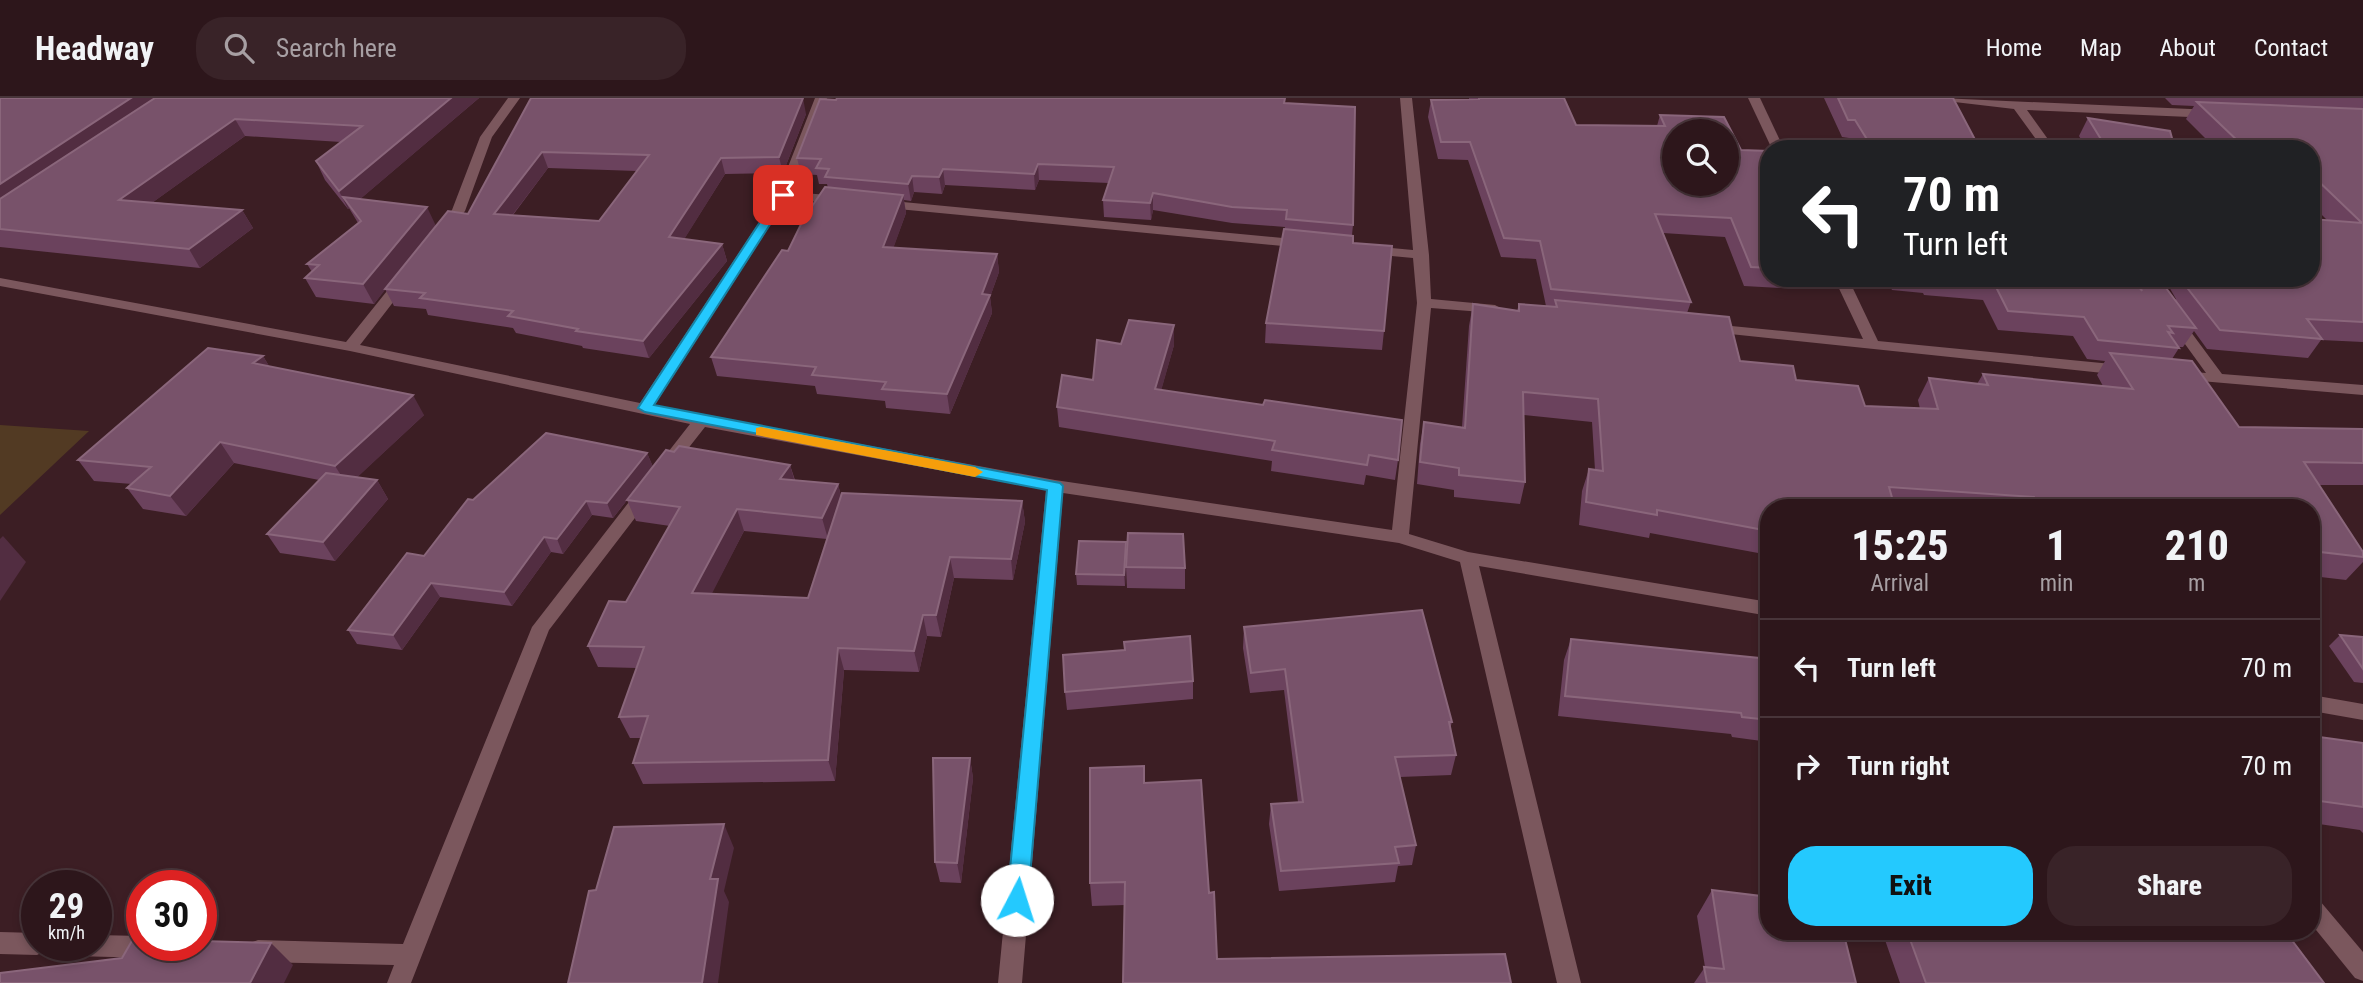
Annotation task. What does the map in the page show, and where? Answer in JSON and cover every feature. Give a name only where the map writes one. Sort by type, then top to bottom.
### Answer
[{"type":"street","points":[[433,242],[458,211],[486,137],[514,98]]},
{"type":"street","points":[[645,408],[783,195],[821,98]]},
{"type":"street","points":[[1400,537],[1424,303],[1422,255],[1406,98]]},
{"type":"street","points":[[1754,98],[1774,140]]},
{"type":"street","points":[[1946,98],[2018,106],[2225,115]]},
{"type":"street","points":[[2018,106],[2043,140]]},
{"type":"street","points":[[783,195],[1325,246]]},
{"type":"street","points":[[1352,249],[1422,255]]},
{"type":"street","points":[[350,347],[416,263]]},
{"type":"street","points":[[0,282],[350,347],[701,421],[1055,486],[1400,537],[1468,558],[1760,607]]},
{"type":"street","points":[[1845,287],[1873,345]]},
{"type":"street","points":[[2151,287],[2218,379]]},
{"type":"street","points":[[1424,303],[1507,310]]},
{"type":"street","points":[[1699,327],[2138,371]]},
{"type":"street","points":[[2165,374],[2363,390]]},
{"type":"street","points":[[399,983],[541,627],[701,421]]},
{"type":"street","points":[[1010,983],[1055,486]]},
{"type":"street","points":[[1468,558],[1569,983]]},
{"type":"street","points":[[2320,704],[2363,712]]},
{"type":"street","points":[[2320,918],[2363,970]]},
{"type":"street","points":[[0,943],[21,944]]},
{"type":"street","points":[[241,950],[408,955]]},
{"type":"shaded area","points":[[0,425],[89,431],[0,515]]},
{"type":"building","points":[[0,98],[131,98],[0,184]]},
{"type":"building","points":[[155,98],[451,98],[339,191],[316,161],[362,126],[235,119],[119,200],[242,210],[189,249],[0,229],[0,199]]},
{"type":"building","points":[[531,98],[803,98],[779,157],[721,158],[669,237],[722,244],[643,341],[576,331],[578,329],[508,316],[513,311],[420,298],[425,293],[385,289],[448,211],[468,214]],"holes":[[[542,152],[649,155],[599,221],[494,214]]]},
{"type":"building","points":[[1285,98],[1284,103],[1355,107],[1353,225],[1286,219],[1287,210],[1232,207],[1153,193],[1150,203],[1103,200],[1114,167],[1038,164],[1034,174],[943,169],[939,177],[912,176],[908,184],[825,177],[829,169],[816,168],[821,159],[797,158],[820,99]]},
{"type":"building","points":[[1564,98],[1576,125],[1662,126],[1662,196],[1739,196],[1739,146],[1741,150],[1760,151],[1760,268],[1751,267],[1731,218],[1655,214],[1691,302],[1551,289],[1540,241],[1504,238],[1470,142],[1441,142],[1431,100]]},
{"type":"building","points":[[1838,98],[1953,98],[1975,140],[1867,140],[1855,120],[1848,120]]},
{"type":"building","points":[[2197,102],[2363,109],[2363,322],[2307,319],[2322,339],[2220,330],[2187,287],[2320,287],[2320,220],[2362,223],[2320,183],[2320,140],[2237,140]]},
{"type":"building","points":[[1660,115],[1725,119],[1662,119]]},
{"type":"building","points":[[2088,118],[2170,131],[2172,140],[2101,140]]},
{"type":"building","points":[[825,187],[903,195],[883,247],[997,254],[982,294],[990,295],[947,394],[882,389],[886,382],[812,375],[816,367],[711,357],[782,250],[788,251],[804,218]]},
{"type":"building","points":[[343,197],[427,207],[363,284],[305,278],[319,265],[307,264],[361,221]]},
{"type":"building","points":[[1284,229],[1353,236],[1353,243],[1392,246],[1384,331],[1266,323]]},
{"type":"building","points":[[1996,287],[2139,287],[2142,291],[2140,287],[2165,287],[2196,328],[2168,326],[2173,333],[2168,332],[2179,348],[2098,340],[2084,317],[2008,311]]},
{"type":"building","points":[[1555,300],[1729,317],[1740,361],[1793,366],[1796,380],[1858,386],[1865,406],[1938,409],[1929,378],[1988,385],[1983,374],[2133,389],[2110,353],[2192,361],[2239,427],[2363,429],[2363,463],[2304,462],[2363,552],[2363,557],[2320,552],[2320,499],[2035,499],[1889,487],[1892,499],[1760,499],[1760,529],[1657,510],[1657,515],[1586,502],[1589,469],[1603,471],[1598,399],[1523,392],[1525,482],[1459,475],[1459,468],[1420,462],[1424,422],[1465,428],[1473,304],[1519,311],[1519,304],[1557,307]]},
{"type":"building","points":[[1129,320],[1174,325],[1155,389],[1263,405],[1265,400],[1402,420],[1398,460],[1369,455],[1367,465],[1272,450],[1275,441],[1057,407],[1062,375],[1093,380],[1097,340],[1121,344]]},
{"type":"building","points":[[208,348],[263,356],[253,363],[413,395],[335,466],[220,442],[170,496],[127,488],[151,467],[78,460]]},
{"type":"building","points":[[546,433],[647,453],[607,503],[586,501],[557,539],[544,537],[504,592],[431,583],[393,635],[348,630],[407,553],[424,556],[468,499],[473,500]]},
{"type":"building","points":[[679,446],[790,465],[780,479],[838,484],[822,518],[737,509],[692,593],[808,598],[842,493],[1022,501],[1011,559],[950,557],[936,615],[923,615],[914,651],[838,648],[828,760],[633,763],[648,716],[619,717],[644,647],[588,646],[609,601],[626,602],[680,507],[627,500],[666,450],[674,452]]},
{"type":"building","points":[[326,473],[377,480],[323,542],[267,534]]},
{"type":"building","points":[[1128,533],[1183,534],[1185,568],[1126,567]]},
{"type":"building","points":[[1079,541],[1126,542],[1124,575],[1076,574]]},
{"type":"building","points":[[1422,610],[1452,722],[1449,722],[1456,755],[1395,757],[1416,845],[1395,847],[1399,863],[1281,871],[1271,804],[1303,802],[1285,669],[1251,673],[1244,627]]},
{"type":"building","points":[[2340,635],[2363,637],[2363,669]]},
{"type":"building","points":[[1190,636],[1193,681],[1065,692],[1063,655],[1125,650],[1124,642]]},
{"type":"building","points":[[1571,639],[1760,658],[1760,719],[1742,717],[1741,713],[1565,696]]},
{"type":"building","points":[[2320,737],[2363,743],[2363,807],[2320,801]]},
{"type":"building","points":[[933,758],[970,758],[957,863],[935,862]]},
{"type":"building","points":[[1144,766],[1144,783],[1201,780],[1209,893],[1214,892],[1217,959],[1505,954],[1511,983],[1123,983],[1125,882],[1090,883],[1090,768]]},
{"type":"building","points":[[724,824],[710,879],[718,879],[702,983],[568,983],[589,891],[596,890],[614,827]]},
{"type":"building","points":[[1712,890],[1760,896],[1760,940],[1845,940],[1856,983],[1707,983],[1704,967],[1724,969]]},
{"type":"building","points":[[1910,940],[2292,940],[2324,983],[1926,983]]},
{"type":"building","points":[[217,941],[271,943],[250,983],[0,983],[0,973],[122,958],[126,951],[126,961],[217,961]]},
{"type":"slow traffic","points":[[761,432],[975,472]]},
{"type":"route","points":[[783,195],[645,408],[701,421],[1055,486],[1017,900]]}]
